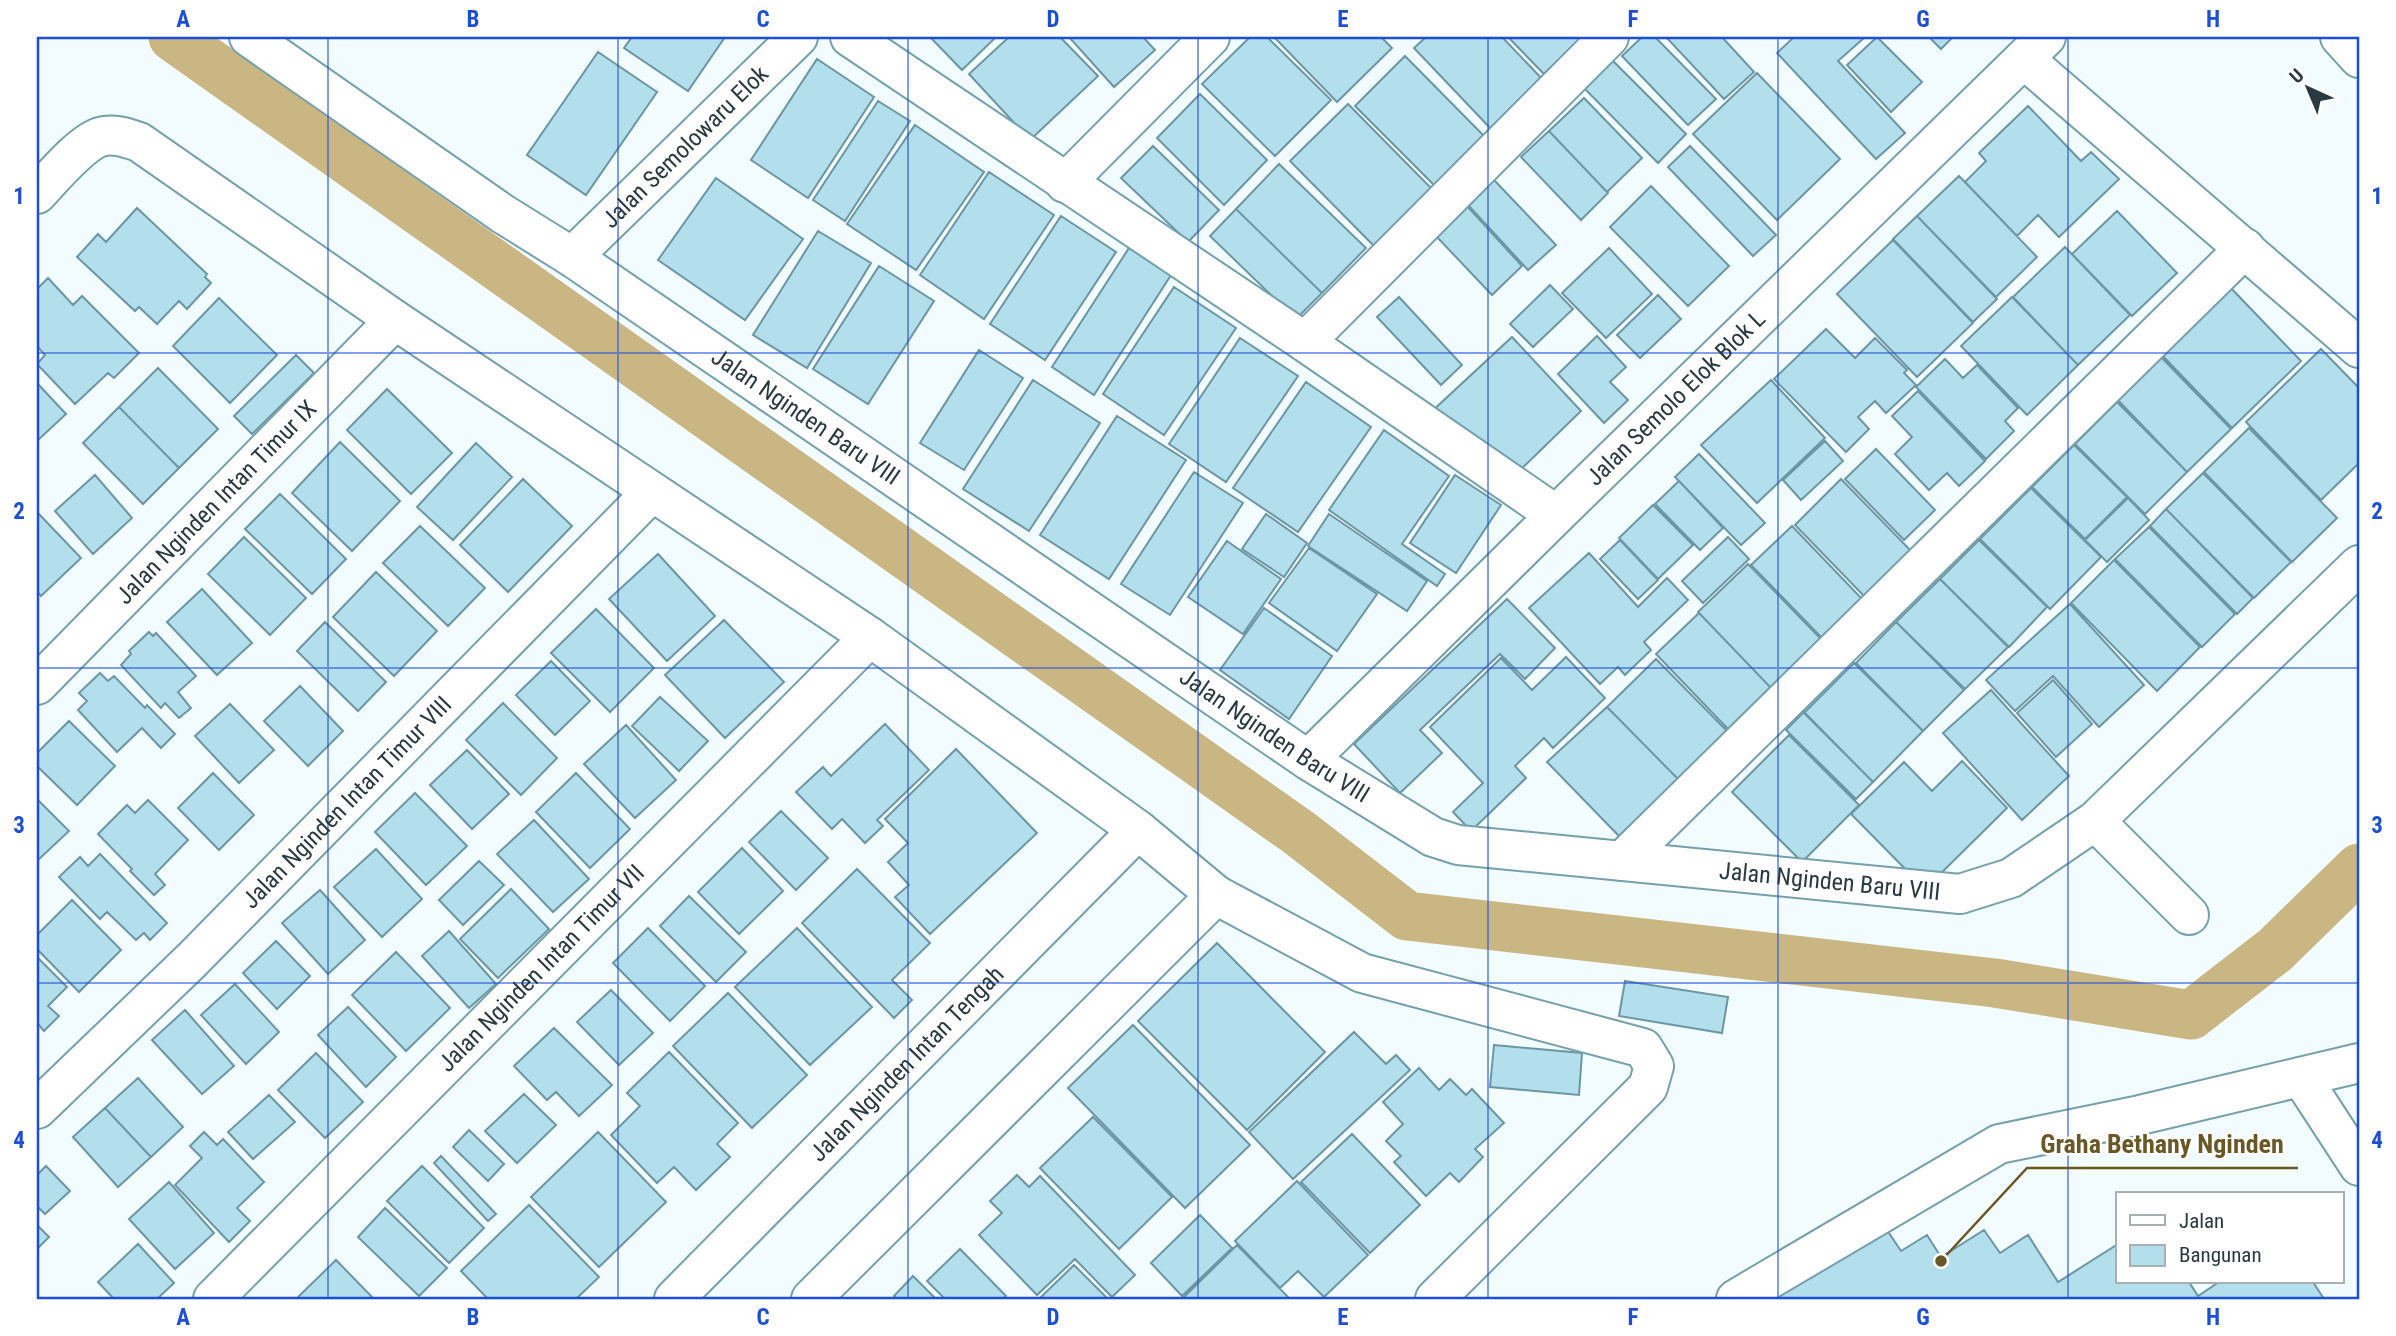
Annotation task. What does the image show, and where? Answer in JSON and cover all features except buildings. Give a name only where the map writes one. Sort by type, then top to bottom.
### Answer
[{"type":"street","name":"Jalan Nginden Baru VIII","points":[[249,37],[502,214],[572,257],[1308,760],[1433,837],[1458,845],[1959,894],[2011,878],[2095,821],[2359,565]]},
{"type":"street","name":"Jalan Semolowaru Elok","points":[[572,257],[798,37]]},
{"type":"street","points":[[849,37],[1305,342],[1556,515]]},
{"type":"street","points":[[1065,183],[1210,37]]},
{"type":"street","points":[[1305,342],[1609,37]]},
{"type":"street","points":[[2340,37],[2359,58]]},
{"type":"street","points":[[2035,48],[2245,248],[2359,348]]},
{"type":"street","name":"Jalan Semolo Elok Blok L","points":[[1308,760],[2035,48]]},
{"type":"street","points":[[37,194],[82,148],[99,138],[120,136],[139,142],[395,320],[870,637],[1138,830],[1216,895],[1362,973],[1643,1048],[1654,1066],[1648,1087],[1435,1299]]},
{"type":"street","points":[[1622,861],[2245,248]]},
{"type":"street","name":"Jalan Nginden Intan Timur IX","points":[[37,685],[395,320]]},
{"type":"street","name":"Jalan Nginden Intan Timur VIII","points":[[37,1110],[192,960],[652,492]]},
{"type":"street","name":"Jalan Nginden Intan Timur VII","points":[[213,1299],[870,637]]},
{"type":"street","points":[[2095,821],[2189,915]]},
{"type":"street","name":"Jalan Nginden Intan Tengah","points":[[674,1299],[1138,830]]},
{"type":"street","points":[[811,1299],[1216,895]]},
{"type":"street","points":[[1736,1299],[1999,1144],[2140,1115],[2359,1063]]},
{"type":"street","points":[[2301,1077],[2359,1166]]},
{"type":"waterway","points":[[173,37],[1298,832],[1407,916],[1995,983],[2191,1015],[2275,950],[2359,868]]},
{"type":"place","name":"Graha Bethany Nginden","points":[[1941,1261]]}]
